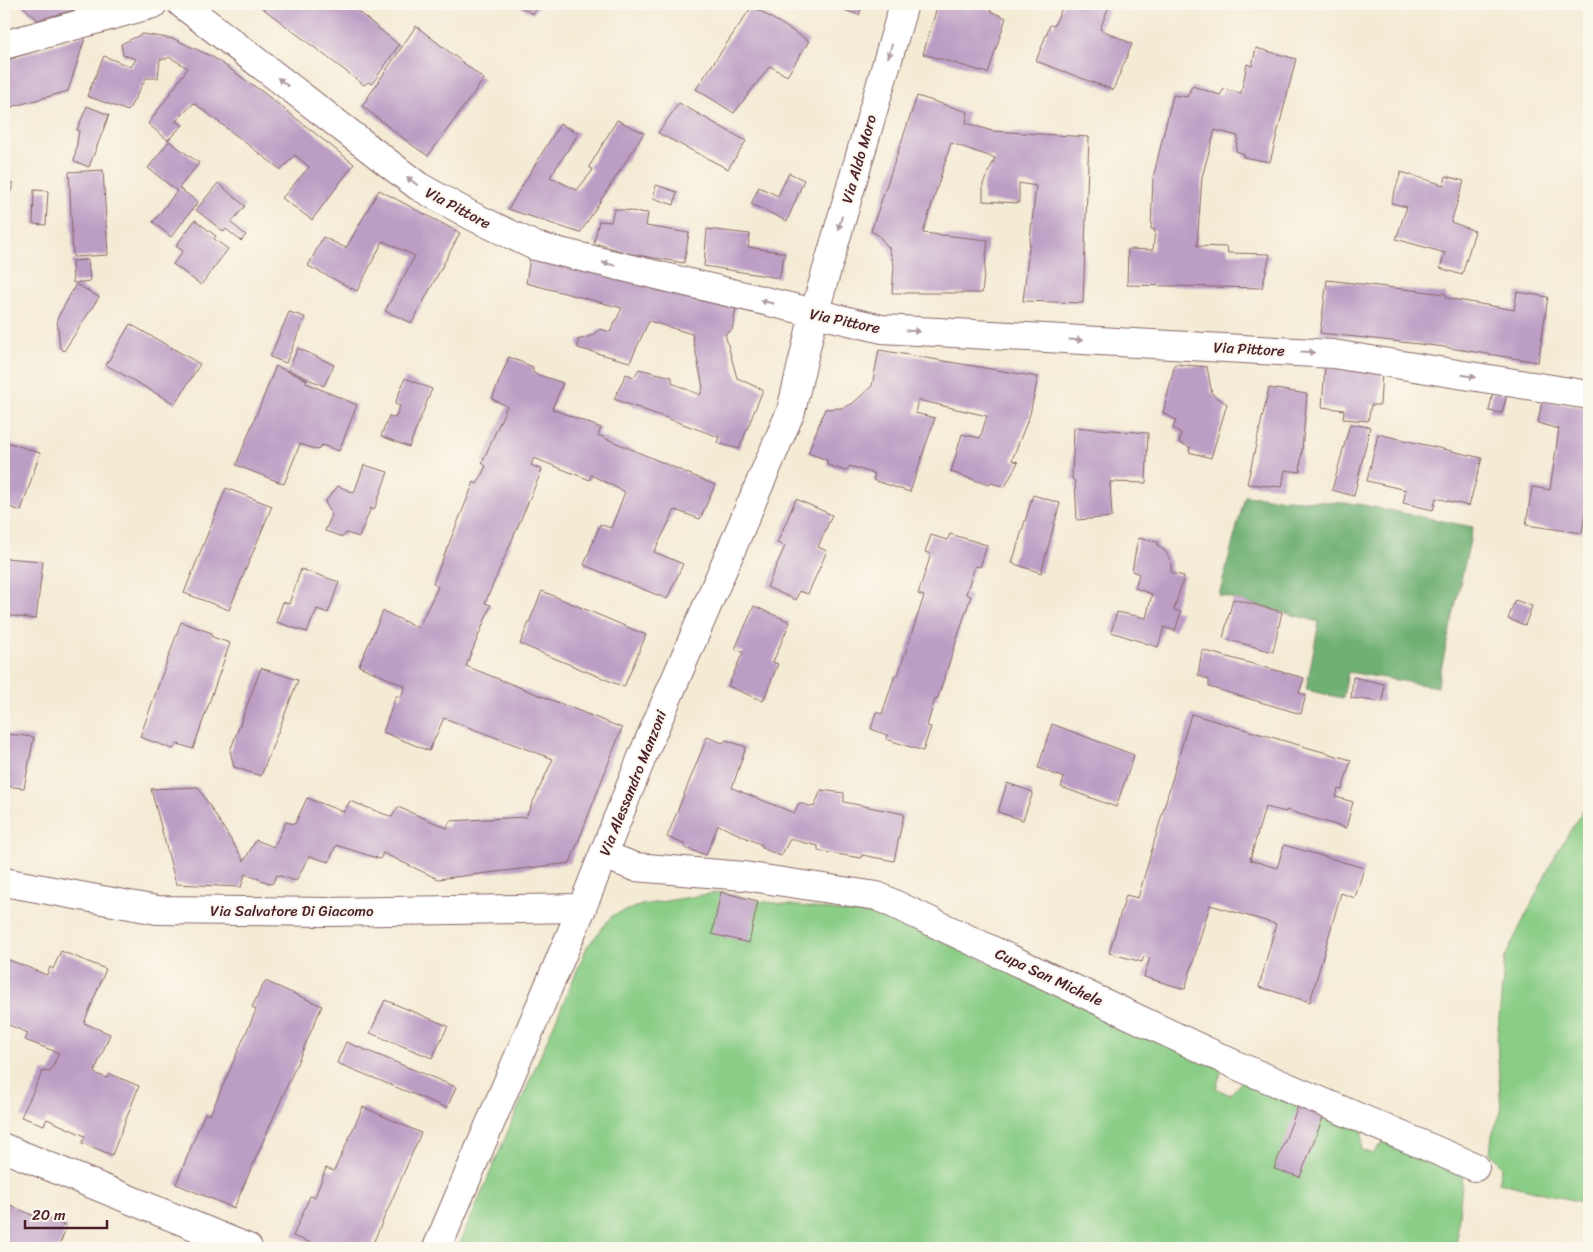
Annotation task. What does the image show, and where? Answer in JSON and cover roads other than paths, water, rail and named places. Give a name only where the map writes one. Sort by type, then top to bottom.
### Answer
[{"type":"street","points":[[4,45],[153,4]]},
{"type":"street","name":"Via Pittore","points":[[182,4],[418,186],[472,216],[535,246],[882,329],[1333,354],[1589,395]]},
{"type":"street","name":"Via Aldo Moro","points":[[814,314],[904,4]]},
{"type":"street","name":"Via Alessandro Manzoni","points":[[438,1248],[582,908],[642,757],[791,411],[814,314]]},
{"type":"street","name":"Cupa San Michele","points":[[604,855],[635,867],[744,876],[877,896],[1238,1066],[1475,1167]]},
{"type":"street","name":"Via Salvatore Di Giacomo","points":[[4,882],[157,910],[326,912],[582,908]]},
{"type":"street","points":[[4,1148],[248,1248]]}]
